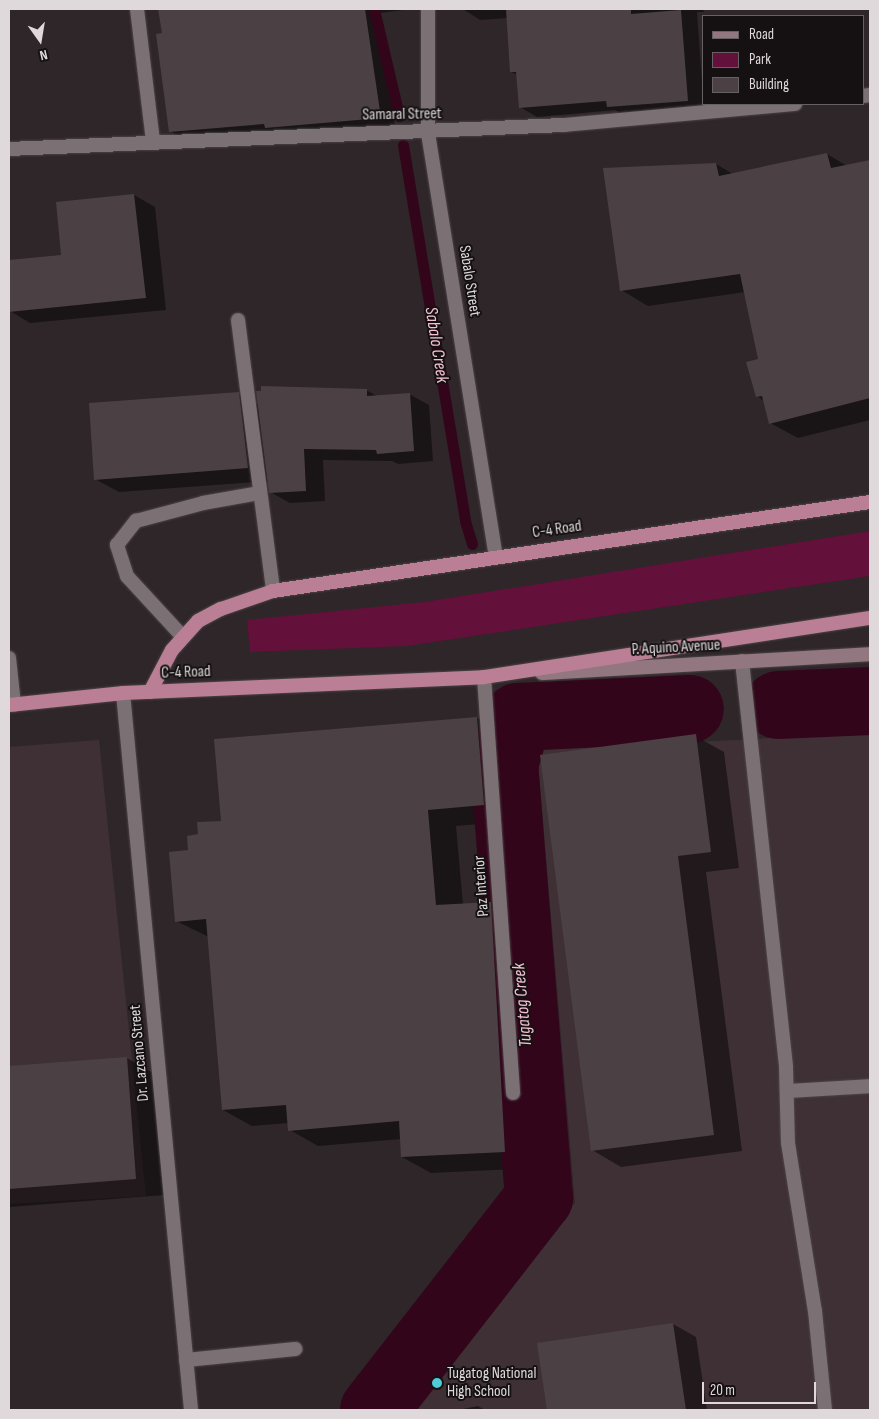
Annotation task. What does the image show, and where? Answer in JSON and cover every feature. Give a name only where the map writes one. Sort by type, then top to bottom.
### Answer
[{"type":"highway","name":"C-4 Road","points":[[150,692],[172,650],[198,621],[221,609],[273,591],[496,556],[870,502]]},
{"type":"highway","name":"C-4 Road","points":[[150,692],[484,677],[870,618]]},
{"type":"highway","points":[[11,705],[123,693],[150,692]]},
{"type":"main road","name":"P. Aquino Avenue","points":[[484,677],[870,654]]},
{"type":"street","points":[[136,9],[153,141]]},
{"type":"street","name":"Sabalo Street","points":[[428,9],[428,132],[496,556]]},
{"type":"street","name":"Samaral Street","points":[[9,149],[153,141],[428,132],[584,123],[784,105]]},
{"type":"street","points":[[238,320],[273,591]]},
{"type":"street","points":[[183,638],[127,576],[118,545],[136,521],[203,503],[260,493]]},
{"type":"street","points":[[9,658],[11,705]]},
{"type":"street","points":[[742,661],[787,1091],[788,1143],[815,1311],[825,1410]]},
{"type":"street","name":"Paz Interior","points":[[484,677],[513,1093]]},
{"type":"street","name":"Dr. Lazcano Street","points":[[123,693],[191,1410]]},
{"type":"street","points":[[787,1091],[870,1086]]},
{"type":"street","points":[[186,1360],[296,1349]]},
{"type":"shaded area","points":[[870,733],[870,1410],[391,1410],[434,1355],[575,1203],[537,750]]},
{"type":"shaded area","points":[[99,740],[146,1196],[9,1204],[9,747]]},
{"type":"green space","points":[[870,531],[870,576],[407,646],[250,652],[247,620],[424,602]]},
{"type":"building","points":[[158,9],[365,9],[381,118],[265,128],[264,124],[169,132],[156,34],[162,33]]},
{"type":"building","points":[[506,9],[631,9],[631,14],[681,10],[688,101],[607,107],[606,101],[519,108],[516,72],[510,72]]},
{"type":"building","points":[[827,153],[831,168],[870,160],[870,398],[769,424],[762,396],[756,397],[746,362],[758,359],[740,274],[620,291],[603,168],[716,163],[719,176]]},
{"type":"building","points":[[134,194],[146,298],[9,312],[9,260],[61,255],[56,202]]},
{"type":"building","points":[[261,386],[367,389],[367,396],[410,393],[414,451],[377,454],[376,450],[304,449],[306,491],[269,493],[256,391],[261,391]]},
{"type":"building","points":[[239,392],[248,468],[94,480],[89,403]]},
{"type":"building","points":[[477,717],[484,805],[428,810],[436,905],[491,902],[505,1152],[401,1157],[399,1121],[288,1131],[286,1105],[222,1110],[206,919],[175,922],[169,852],[188,850],[187,836],[198,834],[197,822],[221,821],[214,739]]},
{"type":"building","points":[[696,734],[711,852],[678,856],[714,1135],[591,1151],[540,755]]},
{"type":"building","points":[[127,1057],[136,1179],[9,1189],[9,1066]]},
{"type":"building","points":[[673,1323],[686,1410],[547,1410],[537,1343]]},
{"type":"waterway","name":"Sabalo Creek","points":[[374,9],[399,116]]},
{"type":"waterway","name":"Sabalo Creek","points":[[403,145],[465,521],[472,544]]},
{"type":"waterway","name":"Sabalo Creek","points":[[512,695],[518,717]]},
{"type":"waterway","name":"Tugatog Creek","points":[[778,705],[870,701]]},
{"type":"waterway","name":"Tugatog Creek","points":[[374,1410],[539,1198],[504,765],[518,717],[690,709]]},
{"type":"place","name":"Tugatog National High School","points":[[437,1383]]}]
